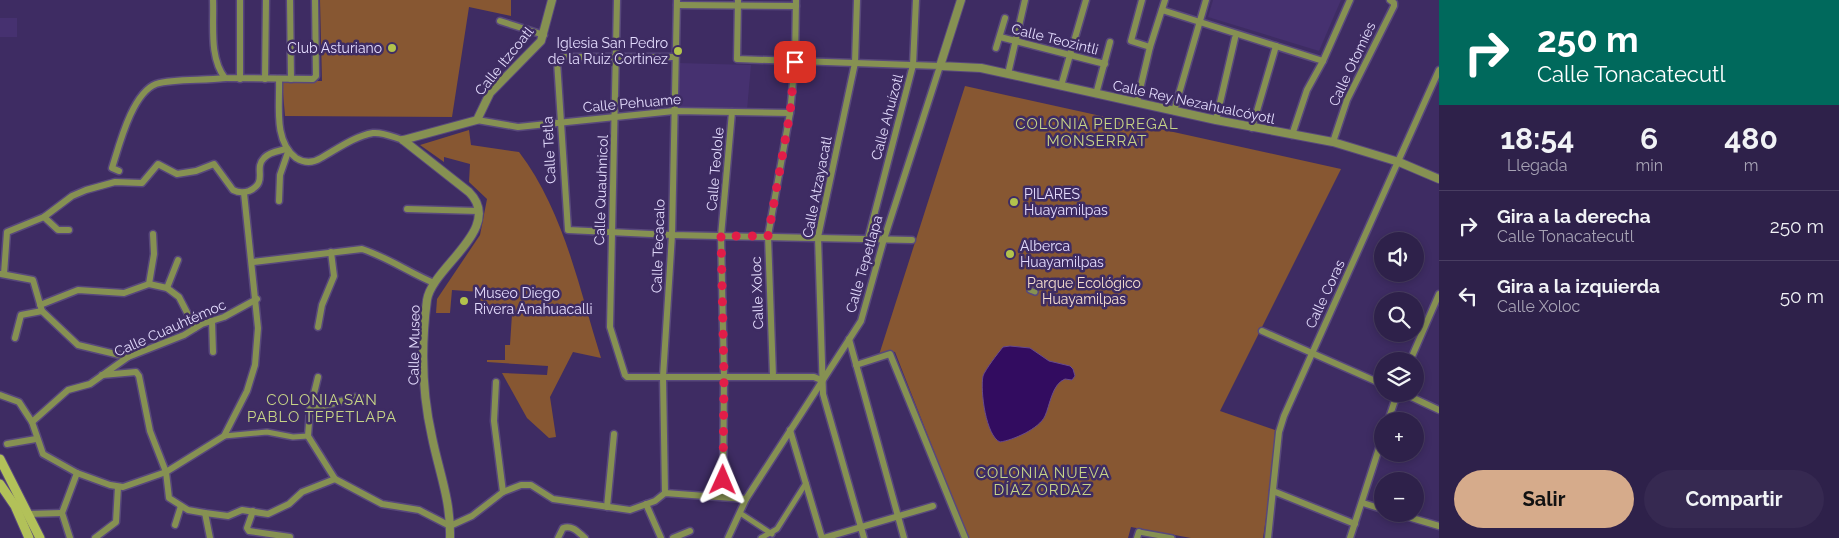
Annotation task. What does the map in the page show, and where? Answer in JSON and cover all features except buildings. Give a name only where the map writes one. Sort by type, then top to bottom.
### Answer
[{"type":"main road","points":[[0,459],[40,538]]},
{"type":"main road","points":[[0,484],[14,506],[29,538]]},
{"type":"main road","points":[[0,490],[25,538]]},
{"type":"street","points":[[214,0],[215,61],[219,70],[226,78]]},
{"type":"street","points":[[240,0],[240,79]]},
{"type":"street","points":[[266,0],[266,78]]},
{"type":"street","points":[[290,0],[291,79]]},
{"type":"street","points":[[119,171],[112,168],[126,120],[147,90],[163,83],[226,78],[313,79],[316,76],[315,0]]},
{"type":"street","name":"Calle Itzcoatl","points":[[477,120],[490,93],[544,35],[552,0]]},
{"type":"street","name":"Calle Quauhnicol","points":[[617,0],[610,331],[627,377],[663,377]]},
{"type":"street","name":"Calle Atzayacatl","points":[[857,0],[855,63],[818,238],[821,380],[864,538]]},
{"type":"street","name":"Calle Ahuízotl","points":[[868,239],[913,65],[916,0]]},
{"type":"street","name":"Calle Tepetlapa","points":[[728,538],[746,499],[821,380],[861,321],[884,239],[961,0]]},
{"type":"street","points":[[1008,74],[1026,0]]},
{"type":"street","points":[[1061,86],[1086,0]]},
{"type":"street","points":[[1142,0],[1130,42],[1150,47]]},
{"type":"street","points":[[1136,101],[1165,0]]},
{"type":"street","points":[[1174,111],[1206,0]]},
{"type":"street","points":[[1292,135],[1307,90],[1323,61],[1350,0]]},
{"type":"street","name":"Calle Otomíes","points":[[1333,142],[1347,100],[1394,6],[1394,3],[1390,0]]},
{"type":"street","points":[[677,3],[796,3]]},
{"type":"street","name":"Calle Tecacalo","points":[[664,493],[663,377],[672,235],[677,3]]},
{"type":"street","points":[[737,3],[736,59],[940,66]]},
{"type":"street","name":"Calle Xoloc","points":[[773,376],[768,236],[790,113],[795,62],[796,3]]},
{"type":"street","points":[[1162,10],[1198,23],[1323,61]]},
{"type":"street","points":[[996,48],[1006,18]]},
{"type":"street","points":[[500,21],[544,35]]},
{"type":"street","name":"Calle Teozintli","points":[[1000,37],[1105,64]]},
{"type":"street","points":[[1216,120],[1235,38]]},
{"type":"street","points":[[1096,94],[1110,42]]},
{"type":"street","points":[[1252,128],[1276,46]]},
{"type":"street","name":"Calle Tetla","points":[[612,233],[572,231],[568,230],[566,226],[557,61],[563,57],[616,57]]},
{"type":"street","points":[[616,57],[675,57]]},
{"type":"street","name":"Calle Rey Nezahualcóyotl","points":[[940,66],[980,68],[1252,128],[1333,142],[1399,162],[1439,180]]},
{"type":"street","name":"Calle Coras","points":[[1268,538],[1279,432],[1284,416],[1439,70]]},
{"type":"street","points":[[279,79],[280,135],[287,150],[304,162],[313,162],[360,137],[373,133],[385,134],[403,140],[469,192],[475,198],[478,210],[406,209]]},
{"type":"street","name":"Calle Pehuame","points":[[477,120],[518,127],[674,111],[790,113]]},
{"type":"street","name":"Calle Teolole","points":[[723,497],[724,376],[721,236],[732,112]]},
{"type":"street","points":[[403,140],[477,120]]},
{"type":"street","points":[[128,357],[78,345],[41,308],[33,280],[2,274],[7,232],[44,217],[72,196],[86,190],[115,182],[142,183],[158,164],[177,174],[196,171],[214,164],[234,190],[244,193],[260,183],[261,161],[265,156],[287,150]]},
{"type":"street","points":[[279,201],[280,175],[287,150]]},
{"type":"street","points":[[224,436],[247,391],[255,365],[258,328],[257,299],[244,193]]},
{"type":"street","name":"Calle Museo","points":[[450,538],[447,494],[432,438],[423,378],[427,298],[434,283],[470,240],[475,229],[478,210]]},
{"type":"street","points":[[44,217],[58,230],[69,230]]},
{"type":"street","points":[[612,233],[912,240]]},
{"type":"street","points":[[149,284],[154,254],[153,234]]},
{"type":"street","points":[[253,262],[354,249],[369,251],[434,283]]},
{"type":"street","points":[[318,327],[322,305],[334,276],[331,252]]},
{"type":"street","points":[[167,288],[178,260]]},
{"type":"street","points":[[15,338],[21,315],[41,308],[78,290],[124,293],[149,284],[167,288],[178,297],[195,328]]},
{"type":"street","points":[[1414,352],[1439,294]]},
{"type":"street","name":"Calle Cuauhtémoc","points":[[32,422],[68,390],[90,384],[128,357],[224,317],[257,299]]},
{"type":"street","points":[[212,321],[213,352]]},
{"type":"street","points":[[1262,331],[1374,381]]},
{"type":"street","points":[[849,339],[904,538]]},
{"type":"street","points":[[856,365],[890,354],[965,538]]},
{"type":"street","points":[[102,375],[130,371],[136,372],[139,376],[150,431],[166,472],[169,498],[181,506],[205,513],[228,516],[240,510],[264,514],[277,510],[302,492],[335,478]]},
{"type":"street","points":[[663,377],[773,376],[814,377],[821,380]]},
{"type":"street","points":[[318,378],[310,410],[308,436],[335,478],[382,504],[419,510],[450,526],[472,516],[503,492],[521,484],[529,485],[553,500],[630,510],[658,500],[664,493],[746,499]]},
{"type":"street","points":[[496,382],[494,421],[503,492]]},
{"type":"street","points":[[0,395],[19,402],[32,422],[36,440],[43,454],[77,473],[118,487],[166,472],[224,436],[267,432],[293,437],[308,436]]},
{"type":"street","points":[[310,410],[355,397],[370,400]]},
{"type":"street","points":[[1422,402],[1439,410]]},
{"type":"street","points":[[790,430],[823,538],[933,506]]},
{"type":"street","points":[[607,506],[614,434]]},
{"type":"street","points":[[8,444],[36,440]]},
{"type":"street","points":[[1350,538],[1375,462]]},
{"type":"street","points":[[70,538],[62,514],[77,473]]},
{"type":"street","points":[[761,538],[772,534],[777,529],[806,483]]},
{"type":"street","points":[[95,538],[116,522],[118,487]]},
{"type":"street","points":[[1273,492],[1355,524]]},
{"type":"street","points":[[1363,503],[1374,506]]},
{"type":"street","points":[[646,504],[661,538]]},
{"type":"street","points":[[176,525],[181,506]]},
{"type":"street","points":[[252,511],[248,530],[271,536],[290,537]]},
{"type":"street","points":[[205,513],[210,538]]},
{"type":"street","points":[[28,514],[62,514]]},
{"type":"street","points":[[740,514],[772,534]]},
{"type":"street","points":[[1424,522],[1439,526]]},
{"type":"street","points":[[558,538],[563,528],[568,526],[585,538]]},
{"type":"street","points":[[677,538],[690,531]]},
{"type":"street","points":[[1138,535],[1172,538]]},
{"type":"shaded area","points":[[1213,0],[1341,0],[1319,51],[1208,17]]},
{"type":"shaded area","points":[[0,18],[17,18],[17,37],[0,37]]},
{"type":"shaded area","points":[[678,63],[751,65],[747,110],[676,108]]},
{"type":"shaded area","points":[[1003,347],[1030,348],[1049,361],[1070,366],[1075,376],[1072,380],[1065,379],[1057,385],[1042,421],[1032,429],[1012,439],[1000,442],[995,438],[988,422],[983,402],[982,383],[983,376]]},
{"type":"green space","name":"Club Asturiano","points":[[320,0],[511,0],[511,16],[469,7],[452,117],[285,116],[282,81],[322,81]]},
{"type":"green space","name":"Parque Ecológico Huayamilpas","points":[[965,86],[1341,169],[1220,411],[1275,430],[1271,486],[1263,538],[1191,538],[1131,527],[1128,538],[968,538],[895,352],[889,351],[879,355]]},
{"type":"green space","points":[[469,130],[471,145],[519,152],[535,175],[548,199],[569,251],[601,358],[573,352],[550,397],[556,437],[549,438],[527,418],[502,373],[547,375],[548,366],[487,362],[487,360],[505,360],[505,345],[510,345],[512,314],[491,313],[489,309],[480,309],[481,292],[452,290],[450,313],[436,313],[437,299],[480,235],[487,199],[469,182],[470,164],[444,157],[444,162],[420,145]]},
{"type":"place","name":"Club Asturiano","points":[[392,48]]},
{"type":"place","name":"Iglesia San Pedro de la Ruiz Cortinez","points":[[678,51]]},
{"type":"place","name":"PILARES Huayamilpas","points":[[1014,202]]},
{"type":"place","name":"Alberca Huayamilpas","points":[[1010,254]]},
{"type":"place","name":"Museo Diego Rivera Anahuacalli","points":[[464,301]]},
{"type":"district","name":"COLONIA PEDREGAL MONSERRAT","points":[[1097,132]]},
{"type":"district","name":"COLONIA SAN PABLO TEPETLAPA","points":[[322,408]]},
{"type":"district","name":"COLONIA NUEVA DÍAZ ORDAZ","points":[[1043,482]]},
{"type":"route","points":[[723,480],[724,376],[721,236],[768,236],[790,113],[795,62]]}]
